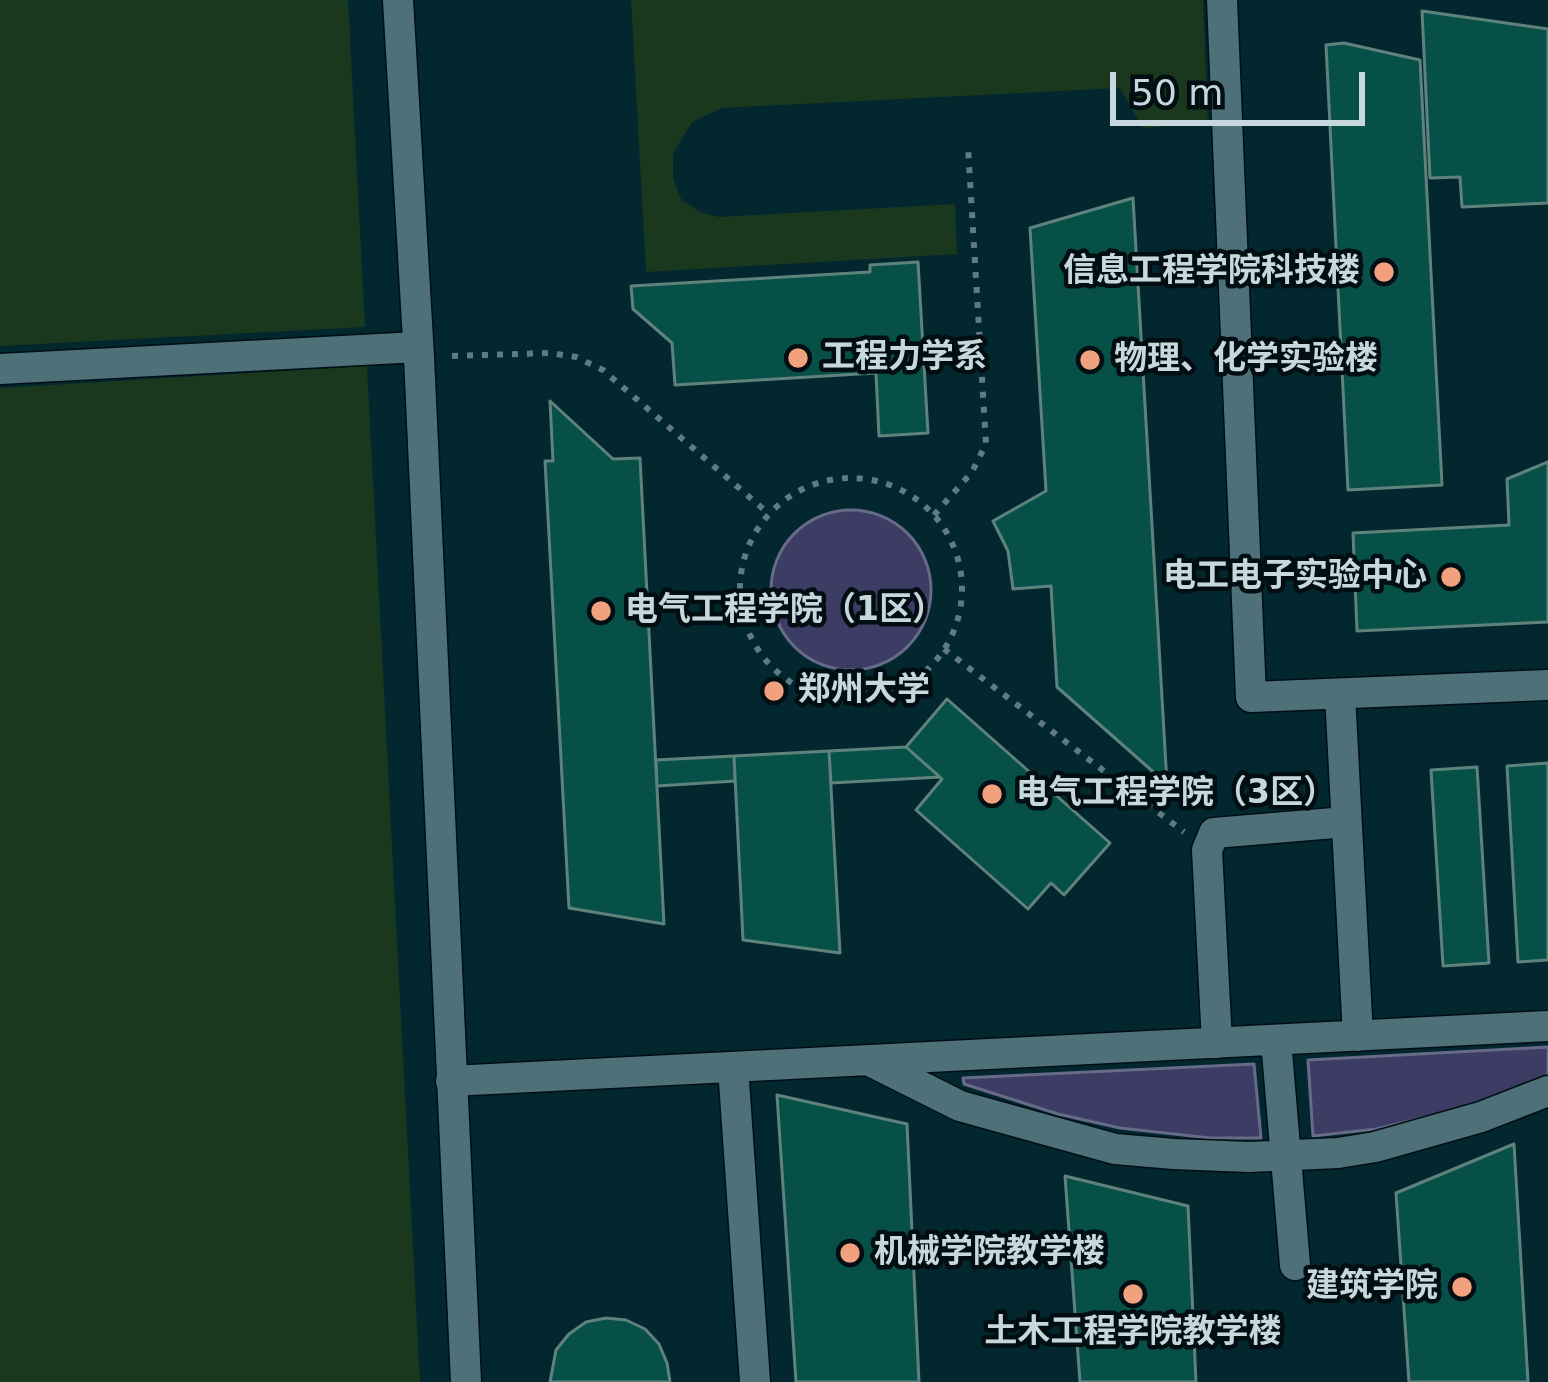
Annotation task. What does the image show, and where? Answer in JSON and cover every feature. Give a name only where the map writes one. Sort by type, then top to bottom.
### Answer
[{"type":"lane","points":[[398,0],[419,352],[466,1382]]},
{"type":"lane","points":[[1222,0],[1251,697],[1548,685]]},
{"type":"lane","points":[[0,369],[419,352]]},
{"type":"lane","points":[[1340,694],[1358,1036]]},
{"type":"lane","points":[[1217,1043],[1207,850],[1214,833],[1346,821]]},
{"type":"lane","points":[[452,1081],[1548,1026]]},
{"type":"lane","points":[[1276,1040],[1295,1265]]},
{"type":"lane","points":[[869,1060],[960,1106],[1115,1149],[1174,1154],[1286,1155],[1375,1147],[1481,1117],[1548,1091]]},
{"type":"lane","points":[[733,1067],[755,1382]]},
{"type":"path","points":[[934,516],[972,472],[986,445],[968,147]]},
{"type":"path","points":[[419,352],[575,357],[603,370],[769,514]]},
{"type":"path","points":[[858,478],[905,492],[934,516],[949,537],[961,578],[958,619],[944,649],[924,674],[906,686],[865,700],[818,696],[786,679],[759,652],[741,607],[745,557],[769,514],[809,486],[858,478]]},
{"type":"path","points":[[944,649],[1207,850]]},
{"type":"green space","points":[[0,0],[348,0],[365,327],[0,346]]},
{"type":"green space","points":[[631,0],[1203,0],[1208,123],[1143,128],[1120,88],[722,108],[692,122],[673,154],[673,178],[681,199],[700,212],[719,217],[955,204],[957,254],[646,272]]},
{"type":"green space","points":[[367,366],[420,1382],[0,1382],[0,388]]},
{"type":"shaded area","points":[[851,510],[882,516],[908,533],[925,559],[931,590],[925,621],[908,647],[882,664],[851,670],[820,664],[794,647],[777,621],[771,590],[777,559],[794,533],[820,516]]},
{"type":"shaded area","points":[[1548,1047],[1548,1077],[1469,1107],[1376,1129],[1313,1136],[1308,1060]]},
{"type":"shaded area","points":[[1254,1064],[1261,1138],[1210,1138],[1120,1128],[1058,1114],[964,1084],[963,1078]]},
{"type":"building","points":[[1422,11],[1548,29],[1548,203],[1462,207],[1460,177],[1430,178]]},
{"type":"building","name":"信息工程学院科技楼","points":[[1344,43],[1420,60],[1442,485],[1348,490],[1326,45]]},
{"type":"building","name":"物理、化学实验楼","points":[[1133,198],[1167,784],[1057,687],[1051,586],[1013,589],[1008,551],[993,521],[1046,491],[1030,228]]},
{"type":"building","name":"工程力学系","points":[[918,262],[928,433],[879,436],[876,373],[675,385],[672,343],[633,309],[631,286],[870,272],[870,265]]},
{"type":"building","name":"电气工程学院（1区）","points":[[550,401],[613,459],[640,458],[664,924],[569,908],[545,461],[553,461]]},
{"type":"building","name":"电工电子实验中心","points":[[1548,462],[1548,622],[1357,631],[1353,533],[1509,525],[1507,479]]},
{"type":"building","name":"电气工程学院（3区）","points":[[947,699],[1110,843],[1064,895],[1051,883],[1028,909],[916,810],[942,779],[906,747]]},
{"type":"building","points":[[906,747],[940,777],[831,783],[829,751]]},
{"type":"building","points":[[829,751],[840,953],[743,940],[734,756]]},
{"type":"building","points":[[734,756],[735,781],[657,786],[656,760]]},
{"type":"building","points":[[1548,763],[1548,960],[1518,962],[1507,766]]},
{"type":"building","points":[[1477,767],[1489,963],[1443,966],[1431,770]]},
{"type":"building","name":"机械学院教学楼","points":[[777,1095],[907,1124],[919,1382],[796,1382]]},
{"type":"building","name":"建筑学院","points":[[1514,1144],[1528,1382],[1409,1382],[1396,1193]]},
{"type":"building","name":"土木工程学院教学楼","points":[[1065,1176],[1188,1206],[1196,1382],[1080,1382]]},
{"type":"building","points":[[606,1318],[645,1329],[659,1344],[670,1382],[550,1382],[556,1350],[569,1334],[586,1322]]},
{"type":"place","name":"信息工程学院科技楼","points":[[1384,272]]},
{"type":"place","name":"工程力学系","points":[[798,358]]},
{"type":"place","name":"物理、化学实验楼","points":[[1090,360]]},
{"type":"place","name":"电工电子实验中心","points":[[1451,577]]},
{"type":"place","name":"电气工程学院（1区）","points":[[601,611]]},
{"type":"place","name":"郑州大学","points":[[774,691]]},
{"type":"place","name":"电气工程学院（3区）","points":[[992,794]]},
{"type":"place","name":"机械学院教学楼","points":[[850,1253]]},
{"type":"place","name":"建筑学院","points":[[1462,1287]]},
{"type":"place","name":"土木工程学院教学楼","points":[[1133,1294]]}]
